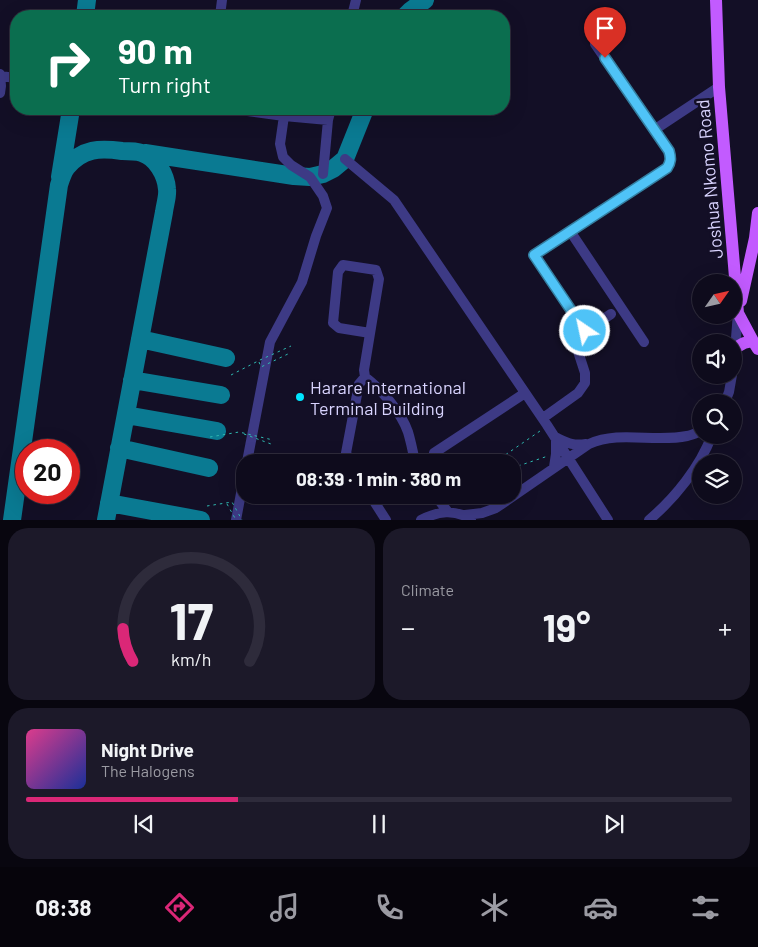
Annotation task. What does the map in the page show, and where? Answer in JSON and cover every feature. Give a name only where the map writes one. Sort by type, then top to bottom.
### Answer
[{"type":"main road","name":"Joshua Nkomo Road","points":[[716,0],[719,87],[735,274]]},
{"type":"main road","name":"Joshua Nkomo Road","points":[[742,294],[758,214]]},
{"type":"main road","points":[[742,321],[755,345]]},
{"type":"main road","points":[[742,344],[755,345]]},
{"type":"street","points":[[585,331],[534,255],[667,168],[671,158],[669,151],[595,44]]},
{"type":"street","points":[[0,75],[0,93]]},
{"type":"street","points":[[654,130],[719,87]]},
{"type":"street","points":[[277,115],[328,120]]},
{"type":"street","points":[[323,174],[329,115]]},
{"type":"street","points":[[249,454],[270,342],[302,282],[327,208],[324,196],[310,177],[291,165],[283,157],[280,144],[284,116]]},
{"type":"street","points":[[345,159],[394,200],[543,418],[608,520]]},
{"type":"street","points":[[570,231],[644,342]]},
{"type":"street","points":[[754,238],[758,252]]},
{"type":"street","points":[[370,333],[339,328],[332,323],[338,272],[343,265],[376,270],[379,279],[364,370],[365,377],[376,385],[396,409],[407,431],[413,454]]},
{"type":"street","points":[[543,418],[578,393],[585,384],[585,373],[574,339],[611,314]]},
{"type":"street","points":[[346,454],[359,384],[365,377]]},
{"type":"street","points":[[434,453],[525,393]]},
{"type":"street","points":[[421,520],[448,512],[468,517],[496,508],[589,444],[602,439],[624,437],[673,438],[692,435]]},
{"type":"street","points":[[555,438],[574,445],[589,444]]},
{"type":"street","points":[[554,467],[556,454],[555,438]]},
{"type":"street","points":[[649,520],[660,511],[680,488],[697,464],[707,444]]},
{"type":"street","points":[[236,520],[239,504]]},
{"type":"street","points":[[376,504],[386,520]]},
{"type":"street","points":[[442,504],[448,512]]},
{"type":"path","points":[[231,375],[291,346]]},
{"type":"path","points":[[258,361],[261,366],[290,353]]},
{"type":"path","points":[[506,454],[540,430],[543,418]]},
{"type":"path","points":[[239,432],[271,444]]},
{"type":"path","points":[[210,437],[239,432],[273,440]]},
{"type":"path","points":[[521,465],[556,454]]},
{"type":"path","points":[[207,506],[232,502],[242,520]]},
{"type":"path","points":[[227,503],[236,520]]},
{"type":"taxiway","points":[[86,10],[87,0]]},
{"type":"taxiway","points":[[411,10],[425,0]]},
{"type":"taxiway","points":[[60,177],[70,115]]},
{"type":"taxiway","points":[[145,153],[310,177],[333,169],[345,159],[363,115]]},
{"type":"taxiway","points":[[12,520],[59,185],[66,169],[79,156],[99,150],[135,151],[147,155],[156,162],[162,173],[167,192],[106,520]]},
{"type":"taxiway","points":[[140,339],[226,358]]},
{"type":"taxiway","points":[[132,380],[221,395]]},
{"type":"taxiway","points":[[126,415],[217,431]]},
{"type":"taxiway","points":[[119,448],[209,468]]},
{"type":"taxiway","points":[[109,503],[201,520]]},
{"type":"place","name":"Harare International Terminal Building","points":[[300,397]]},
{"type":"route","points":[[585,331],[534,255],[667,168],[671,158],[669,151],[605,58]]}]
